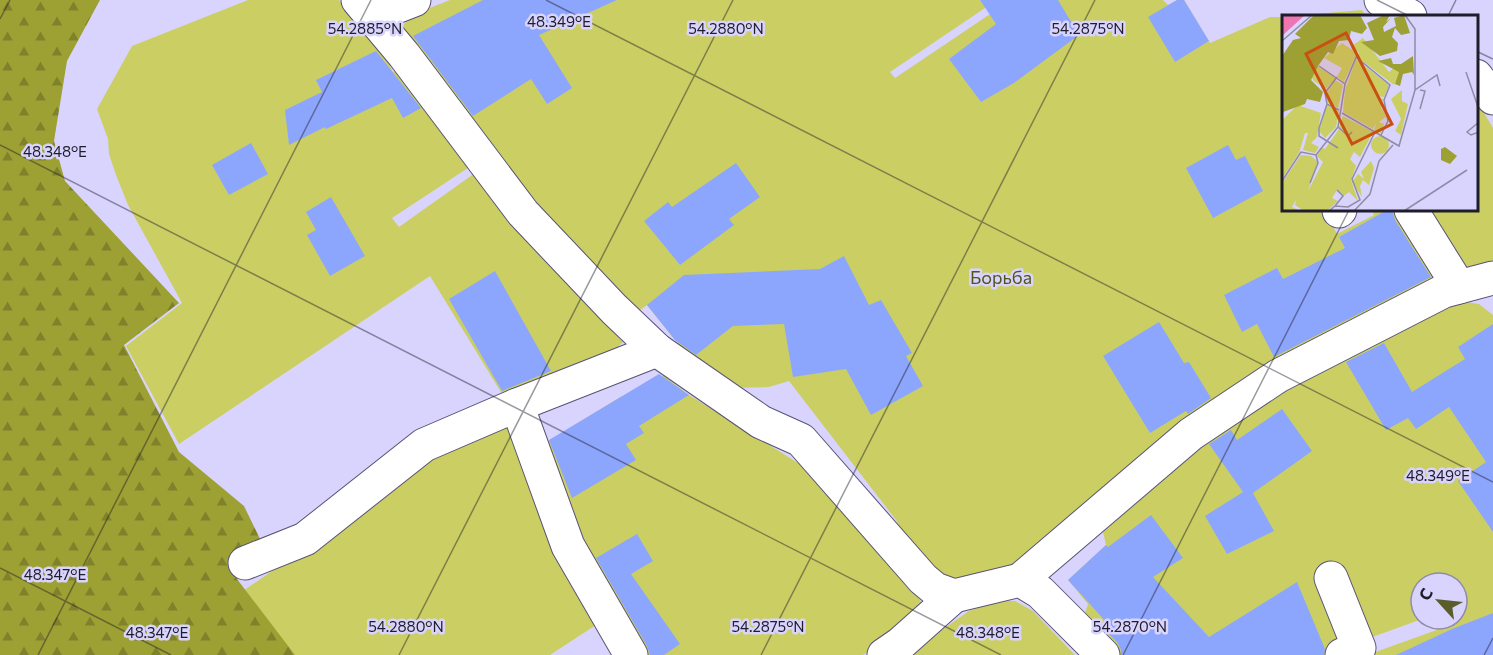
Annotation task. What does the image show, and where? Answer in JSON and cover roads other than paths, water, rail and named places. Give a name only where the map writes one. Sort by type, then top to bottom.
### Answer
[{"type":"street","points":[[414,0],[366,8],[523,213],[657,350],[761,422],[801,440],[922,579],[935,589],[954,596]]},
{"type":"street","points":[[1381,0],[1408,15]]},
{"type":"street","points":[[1478,79],[1493,98]]},
{"type":"street","points":[[1413,212],[1459,287]]},
{"type":"street","points":[[884,655],[900,644],[954,596],[1020,580],[1191,434],[1268,382],[1444,291],[1493,278]]},
{"type":"street","points":[[244,563],[304,539],[424,446],[517,405],[657,350]]},
{"type":"street","points":[[517,405],[568,546],[631,655]]},
{"type":"street","points":[[1331,578],[1359,648],[1342,655]]},
{"type":"street","points":[[1020,580],[1040,592],[1102,655]]},
{"type":"park label","name":"Борьба","points":[[1001,278]]}]
